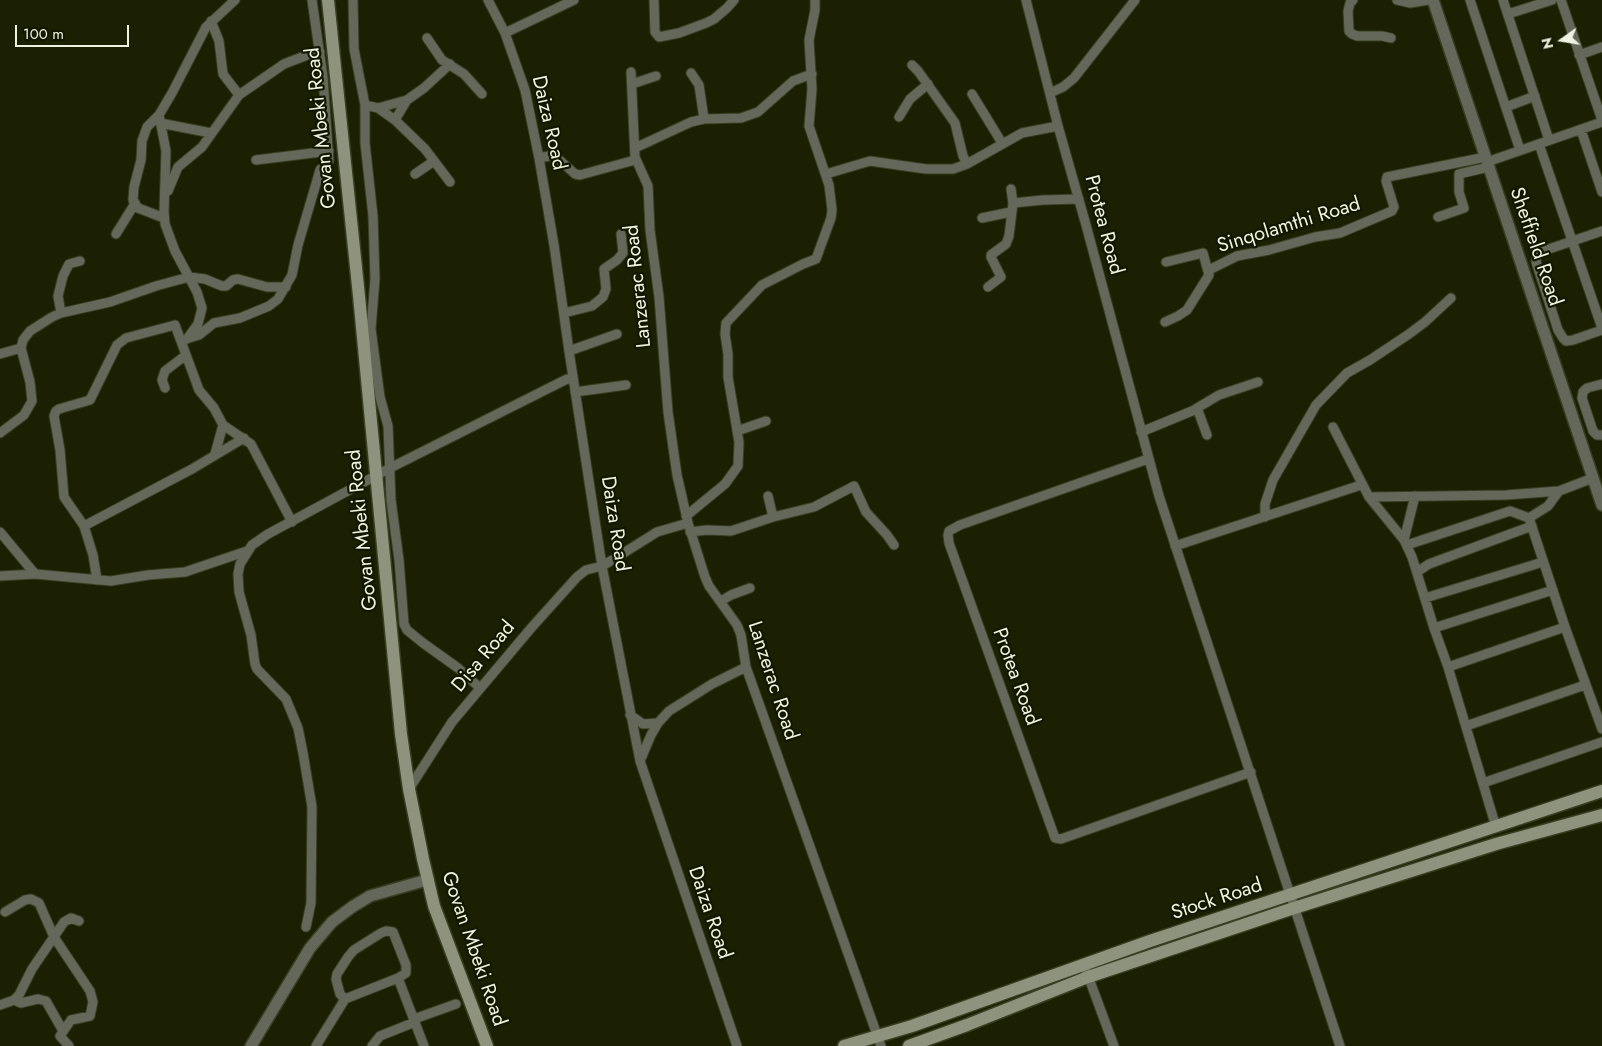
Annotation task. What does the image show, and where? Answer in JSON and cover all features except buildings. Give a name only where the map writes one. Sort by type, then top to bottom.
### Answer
[{"type":"main road","name":"Govan Mbeki Road","points":[[328,0],[409,789],[427,880],[442,929],[487,1046]]},
{"type":"main road","name":"Stock Road","points":[[909,1046],[967,1025],[1086,971],[1290,895],[1602,792]]},
{"type":"main road","name":"Stock Road","points":[[844,1046],[879,1041],[912,1026],[1086,971],[1488,847],[1602,815]]},
{"type":"street","points":[[116,234],[134,205],[134,187],[141,163],[142,141],[148,128],[159,119],[202,32],[211,21],[236,0]]},
{"type":"street","points":[[185,340],[199,335],[214,323],[240,318],[274,303],[286,287],[293,271],[298,245],[320,170],[328,162],[329,151],[320,52],[312,0]]},
{"type":"street","points":[[353,0],[354,49],[365,104],[364,143],[373,216],[375,279],[371,329],[380,397],[388,426],[391,500],[399,560],[404,626],[423,643],[458,668],[480,688]]},
{"type":"street","name":"Daiza Road","points":[[488,0],[505,33],[525,90],[539,158],[554,245],[602,566],[640,761],[737,1046]]},
{"type":"street","points":[[505,33],[574,0]]},
{"type":"street","points":[[654,0],[655,32],[659,38],[706,23],[721,14],[734,0]]},
{"type":"street","points":[[687,520],[724,484],[735,471],[739,460],[737,431],[728,378],[726,325],[762,285],[814,260],[818,256],[832,214],[826,174],[809,126],[812,74],[809,40],[816,0]]},
{"type":"street","name":"Protea Road","points":[[1026,0],[1148,459],[1206,642],[1251,772],[1340,1046]]},
{"type":"street","points":[[1050,93],[1074,78],[1135,0]]},
{"type":"street","points":[[1353,0],[1348,11],[1349,31],[1358,36],[1391,38]]},
{"type":"street","points":[[1397,0],[1410,3],[1429,0]]},
{"type":"street","name":"Sheffield Road","points":[[1433,0],[1602,505]]},
{"type":"street","points":[[1470,0],[1520,150]]},
{"type":"street","points":[[1503,0],[1550,140]]},
{"type":"street","points":[[1508,14],[1552,0]]},
{"type":"street","points":[[1561,0],[1602,121]]},
{"type":"street","points":[[211,21],[219,41],[223,74],[239,95]]},
{"type":"street","points":[[427,38],[440,57],[464,74],[482,94]]},
{"type":"street","points":[[1579,55],[1602,47]]},
{"type":"street","points":[[165,198],[178,167],[199,150],[239,95],[284,64],[320,52]]},
{"type":"street","points":[[378,108],[407,100],[424,88],[450,64]]},
{"type":"street","points":[[912,65],[928,84],[955,123],[963,156],[967,164]]},
{"type":"street","points":[[539,158],[554,155],[578,175],[635,160],[631,72]]},
{"type":"street","points":[[691,73],[698,85],[704,119]]},
{"type":"street","points":[[635,148],[681,126],[704,119],[740,118],[751,115],[768,104],[797,79],[812,74]]},
{"type":"street","points":[[632,84],[656,76]]},
{"type":"street","points":[[899,117],[910,99],[928,84]]},
{"type":"street","points":[[972,94],[1002,143]]},
{"type":"street","points":[[1506,107],[1535,96]]},
{"type":"street","points":[[395,120],[407,100]]},
{"type":"street","points":[[365,104],[378,108],[395,120],[417,141],[450,182]]},
{"type":"street","points":[[159,119],[211,133]]},
{"type":"street","points":[[159,119],[166,152],[164,218],[168,233],[202,308],[198,324],[185,340]]},
{"type":"street","name":"Sinqolamthi Road","points":[[1209,270],[1237,256],[1340,232],[1392,211],[1394,206],[1386,181],[1387,177],[1487,162],[1602,121]]},
{"type":"street","points":[[826,174],[870,161],[940,170],[953,169],[967,164],[1022,133],[1058,126]]},
{"type":"street","points":[[1581,130],[1602,192]]},
{"type":"street","points":[[1539,144],[1573,241],[1602,329],[1566,341],[1561,336],[1536,262],[1537,255],[1543,251],[1573,241],[1602,231]]},
{"type":"street","points":[[256,160],[329,151]]},
{"type":"street","name":"Lanzerac Road","points":[[635,160],[647,182],[668,412],[677,476],[690,532],[705,577],[737,625],[741,635],[746,667],[879,1041]]},
{"type":"street","points":[[415,174],[434,161]]},
{"type":"street","points":[[1438,217],[1464,208],[1459,192],[1459,174],[1487,162]]},
{"type":"street","points":[[988,287],[1001,277],[991,255],[1006,244],[1009,236],[1012,208],[1011,189]]},
{"type":"street","points":[[982,218],[1042,200],[1079,199]]},
{"type":"street","points":[[134,205],[141,210],[164,218]]},
{"type":"street","points":[[564,313],[592,306],[603,297],[606,289],[604,269],[622,254],[621,234]]},
{"type":"street","name":"Sinqolamthi Road","points":[[1165,322],[1184,313],[1191,305],[1208,276],[1209,270],[1203,253],[1166,262]]},
{"type":"street","points":[[61,313],[58,296],[63,276],[69,264],[80,261]]},
{"type":"street","points":[[0,433],[24,415],[32,401],[30,382],[21,348],[25,336],[52,317],[61,313],[110,302],[189,277],[224,286],[238,279],[267,286],[286,287]]},
{"type":"street","points":[[1265,517],[1265,504],[1273,480],[1316,405],[1347,373],[1409,334],[1451,298]]},
{"type":"street","points":[[97,580],[93,555],[84,526],[64,494],[60,450],[54,416],[56,410],[90,400],[112,354],[123,339],[175,325],[185,340],[186,355],[199,390],[214,408],[223,426],[252,444],[292,522]]},
{"type":"street","points":[[569,351],[617,334]]},
{"type":"street","points":[[0,354],[21,348]]},
{"type":"street","points":[[165,388],[162,380],[165,371],[186,355]]},
{"type":"street","points":[[306,927],[311,903],[312,806],[298,728],[289,706],[280,692],[257,669],[255,664],[251,635],[238,584],[240,564],[247,552],[257,541],[390,468],[573,377]]},
{"type":"street","points":[[1141,432],[1197,408],[1219,395],[1258,382]]},
{"type":"street","points":[[1602,384],[1587,388],[1583,392],[1582,398],[1593,431],[1602,435]]},
{"type":"street","points":[[575,392],[626,385]]},
{"type":"street","points":[[1197,408],[1207,435]]},
{"type":"street","points":[[737,431],[766,422]]},
{"type":"street","points":[[215,454],[223,426]]},
{"type":"street","points":[[1333,427],[1361,485],[1405,543],[1417,572],[1496,827]]},
{"type":"street","points":[[84,526],[192,469],[244,438]]},
{"type":"street","name":"Protea Road","points":[[1148,459],[960,525],[949,531],[949,543],[1055,838],[1060,838],[1251,772]]},
{"type":"street","points":[[1369,498],[1506,495],[1559,490],[1593,478]]},
{"type":"street","points":[[1175,546],[1361,485]]},
{"type":"street","points":[[690,532],[707,530],[731,531],[773,517],[819,505],[854,486],[866,512],[894,545]]},
{"type":"street","points":[[1417,572],[1430,564],[1531,522],[1548,506],[1559,490]]},
{"type":"street","points":[[1506,495],[1510,511]]},
{"type":"street","points":[[768,496],[773,517]]},
{"type":"street","points":[[1405,543],[1415,496]]},
{"type":"street","points":[[1405,543],[1510,511],[1531,522],[1565,627],[1602,729]]},
{"type":"street","name":"Disa Road","points":[[409,789],[452,722],[578,577],[586,570],[602,566],[657,532],[687,520]]},
{"type":"street","points":[[0,532],[35,574]]},
{"type":"street","points":[[0,576],[35,574],[111,581],[185,572],[247,552]]},
{"type":"street","points":[[1425,598],[1544,562]]},
{"type":"street","points":[[721,601],[750,588]]},
{"type":"street","points":[[1434,628],[1553,590]]},
{"type":"street","points":[[1448,667],[1565,627]]},
{"type":"street","points":[[640,761],[658,723],[669,711],[678,704],[746,667]]},
{"type":"street","points":[[1466,726],[1585,685]]},
{"type":"street","points":[[630,715],[643,724],[658,723]]},
{"type":"street","points":[[1483,783],[1602,742]]},
{"type":"street","points":[[251,1046],[310,948],[332,922],[370,896],[427,880]]},
{"type":"street","points":[[5,912],[25,900],[39,903],[54,936],[92,996],[93,1002],[90,1016],[71,1020],[60,1036],[69,1046]]},
{"type":"street","points":[[0,1005],[14,1000],[23,989],[32,969],[66,919],[71,918],[79,921]]},
{"type":"street","points":[[316,1046],[345,999],[406,973],[406,965],[395,934],[386,931],[351,953],[337,974],[336,982],[345,999]]},
{"type":"street","points":[[1086,971],[1114,1046]]},
{"type":"street","points":[[398,978],[424,1046]]},
{"type":"street","points":[[14,1000],[21,1003],[38,999],[46,1001],[63,1031]]},
{"type":"street","points":[[372,1046],[380,1036],[414,1020],[456,1004]]}]
